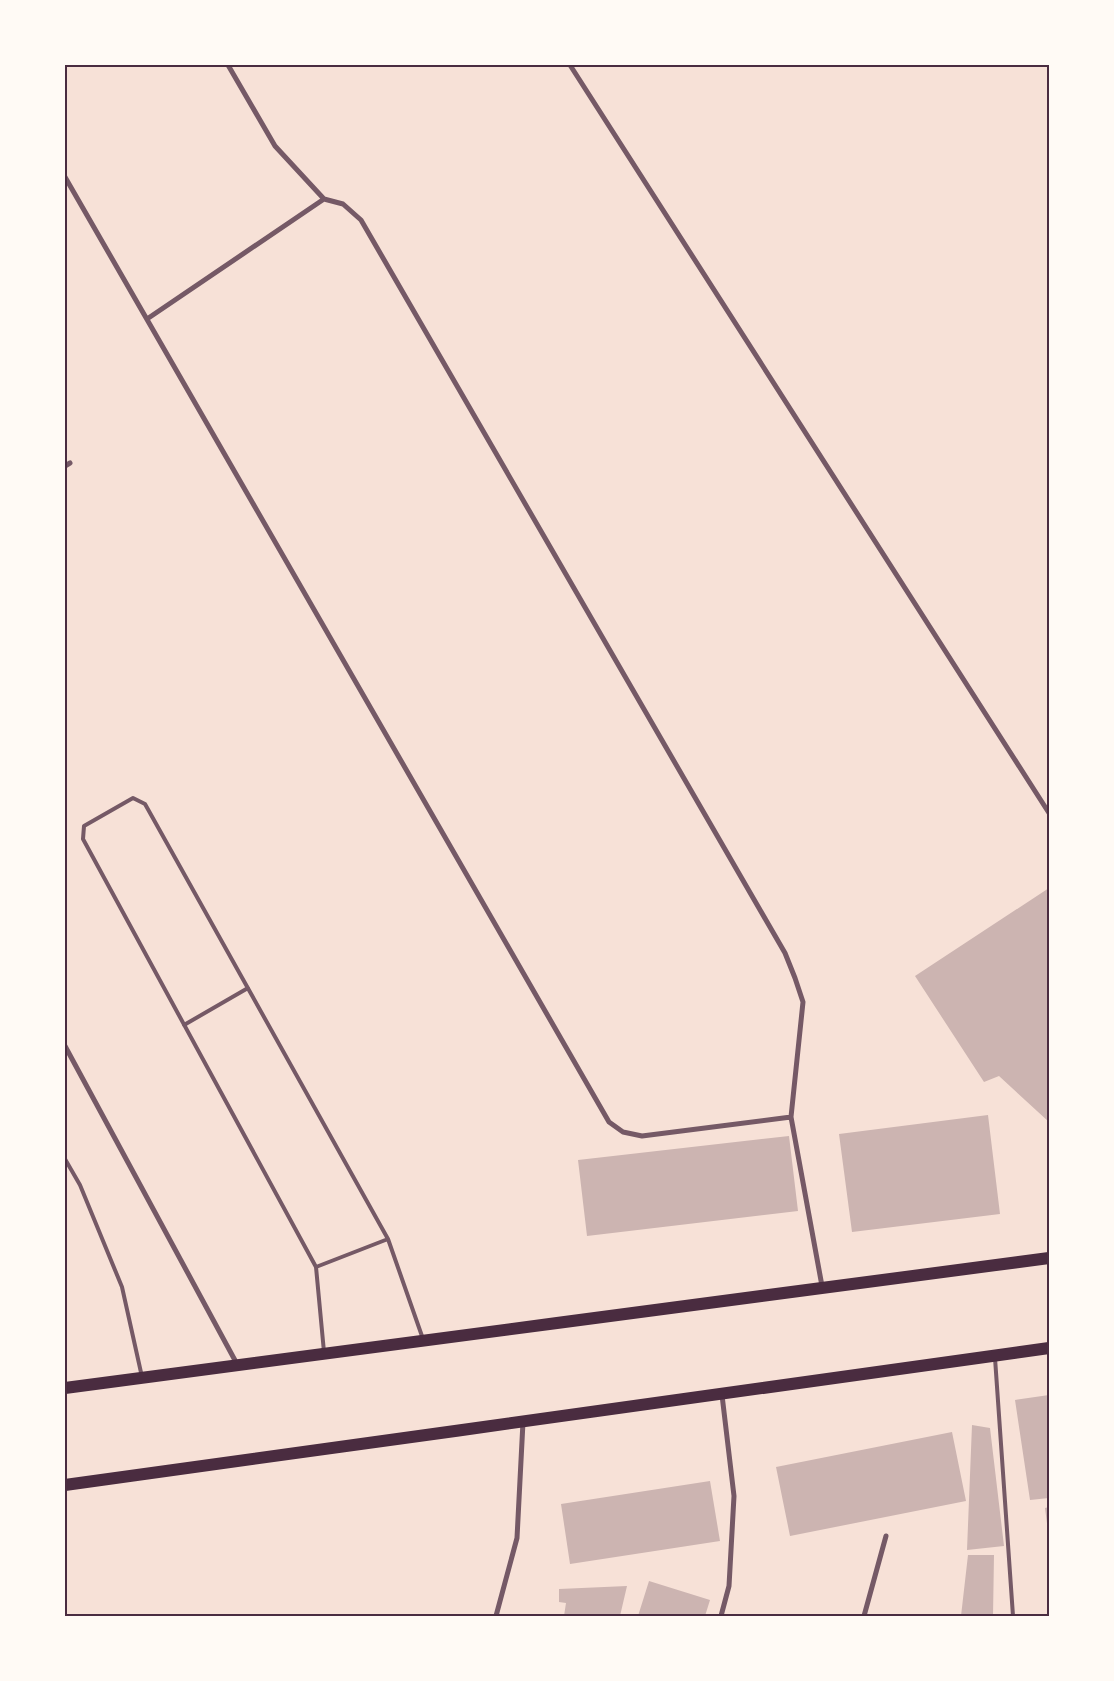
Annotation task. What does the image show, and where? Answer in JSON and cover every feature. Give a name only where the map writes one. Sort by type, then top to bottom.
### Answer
[{"type":"main road","points":[[65,1388],[239,1367],[822,1286],[1049,1258]]},
{"type":"main road","points":[[65,1485],[1049,1348]]},
{"type":"street","points":[[228,65],[275,146],[324,199],[343,204],[362,220],[785,953],[802,1002],[791,1117],[822,1286]]},
{"type":"street","points":[[570,65],[1049,813]]},
{"type":"street","points":[[65,177],[610,1122],[623,1132],[642,1136],[791,1117]]},
{"type":"street","points":[[147,319],[324,199]]},
{"type":"street","points":[[65,1046],[239,1367]]},
{"type":"street","points":[[721,1616],[729,1586],[734,1496],[722,1395]]},
{"type":"street","points":[[496,1616],[517,1538],[523,1421]]},
{"type":"street","points":[[864,1616],[886,1536]]},
{"type":"lane","points":[[324,1355],[316,1267],[83,839],[84,826],[133,798],[145,804],[388,1239],[424,1341]]},
{"type":"lane","points":[[184,1025],[248,988]]},
{"type":"lane","points":[[65,1159],[80,1185],[122,1287],[142,1378]]},
{"type":"lane","points":[[316,1267],[388,1239]]},
{"type":"lane","points":[[995,1356],[1012,1616]]},
{"type":"building","points":[[1049,888],[1049,1122],[999,1076],[984,1082],[915,976]]},
{"type":"building","points":[[988,1115],[1000,1214],[852,1232],[839,1134]]},
{"type":"building","points":[[789,1136],[798,1211],[587,1236],[578,1160]]},
{"type":"building","points":[[1049,1395],[1049,1498],[1030,1500],[1015,1400]]},
{"type":"building","points":[[972,1425],[990,1428],[1004,1546],[967,1550]]},
{"type":"building","points":[[952,1432],[966,1501],[790,1536],[776,1467]]},
{"type":"building","points":[[710,1481],[720,1541],[570,1564],[561,1504]]},
{"type":"building","points":[[1049,1507],[1049,1531],[1048,1531],[1045,1508]]},
{"type":"building","points":[[968,1555],[994,1555],[993,1616],[961,1616]]},
{"type":"building","points":[[649,1581],[710,1600],[705,1616],[638,1616]]},
{"type":"building","points":[[627,1586],[620,1616],[564,1616],[566,1603],[559,1602],[559,1589]]}]
